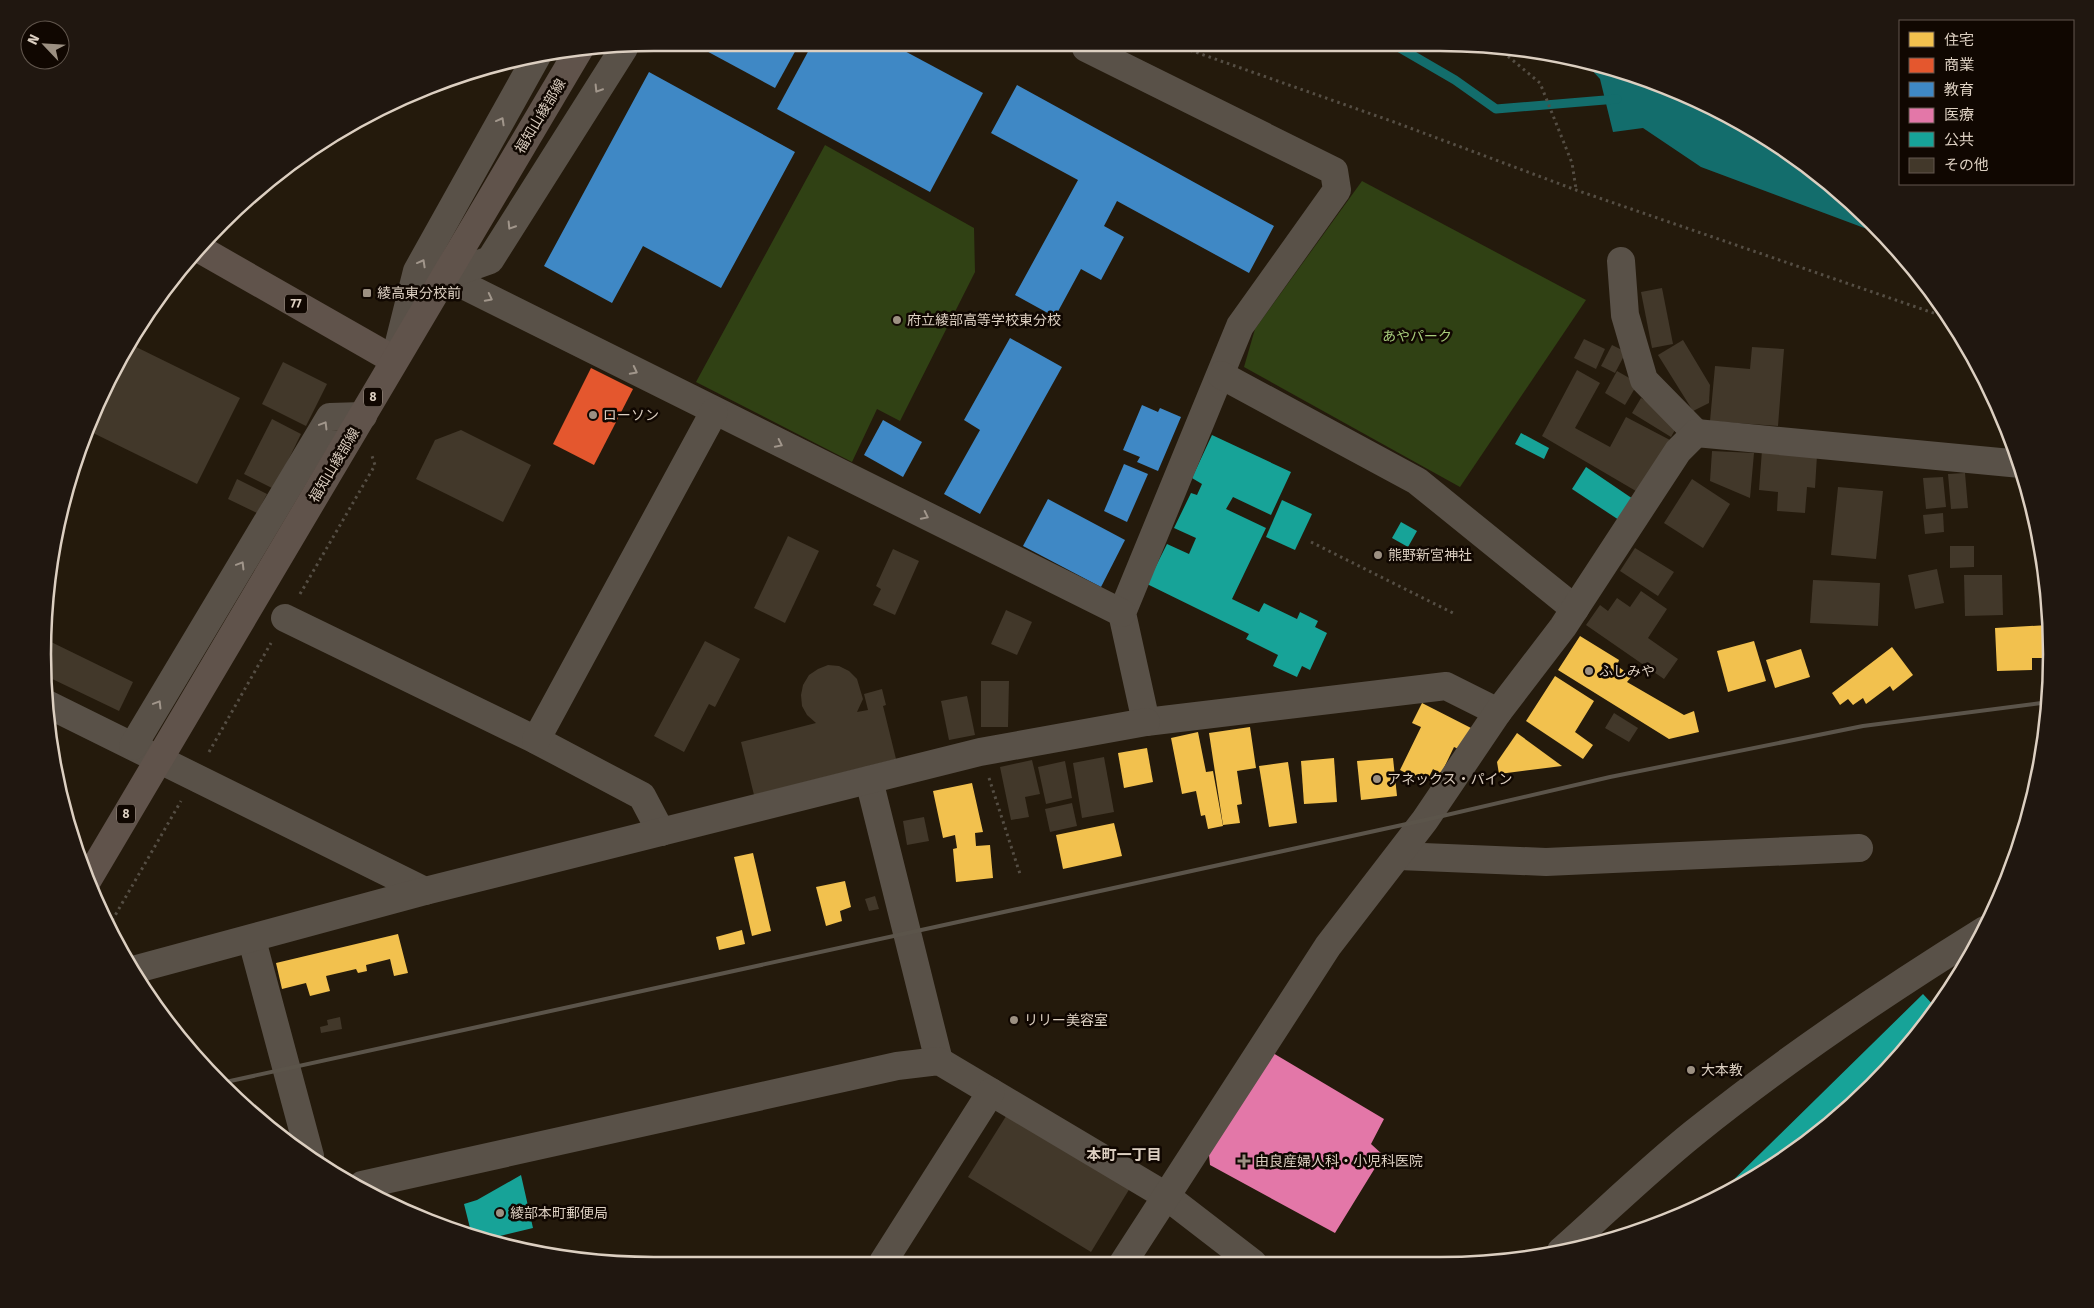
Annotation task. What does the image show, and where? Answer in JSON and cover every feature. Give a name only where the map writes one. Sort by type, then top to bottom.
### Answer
[{"type":"main road","name":"福知山綾部線","points":[[92,872],[165,746],[363,416],[394,360],[575,56]]},
{"type":"main road","name":"77","points":[[205,252],[394,360]]},
{"type":"street","points":[[1092,51],[1334,171],[1336,190],[1240,326],[1122,613],[1146,722]]},
{"type":"street","points":[[445,276],[490,260],[621,53]]},
{"type":"street","points":[[394,360],[417,271],[533,64]]},
{"type":"street","points":[[1621,260],[1626,315],[1644,380],[1696,433],[2012,463]]},
{"type":"street","points":[[445,276],[714,412],[1122,613]]},
{"type":"street","points":[[1221,375],[1417,481],[1574,610]]},
{"type":"street","points":[[536,740],[714,412]]},
{"type":"street","points":[[133,746],[330,417],[363,416]]},
{"type":"street","points":[[1127,1257],[1328,946],[1399,856],[1498,712],[1574,610],[1678,451],[1696,433]]},
{"type":"street","points":[[286,618],[536,740],[642,796],[661,832]]},
{"type":"street","points":[[140,968],[252,940],[425,891],[980,752],[1146,722],[1446,686],[1498,712]]},
{"type":"street","points":[[54,707],[196,776],[425,891]]},
{"type":"street","points":[[870,780],[939,1061]]},
{"type":"street","points":[[1399,856],[1546,862],[1859,848]]},
{"type":"street","points":[[1571,1242],[1693,1134],[1754,1087],[1905,979],[1971,938]]},
{"type":"street","points":[[252,940],[308,1147]]},
{"type":"street","points":[[367,1184],[897,1066],[939,1061],[1166,1196],[1245,1257]]},
{"type":"street","points":[[886,1257],[991,1092]]},
{"type":"path","points":[[1193,51],[1394,122],[1576,190],[1938,314]]},
{"type":"path","points":[[1506,55],[1540,83],[1572,163],[1576,190]]},
{"type":"path","points":[[113,921],[375,465],[363,416]]},
{"type":"path","points":[[1311,542],[1453,613]]},
{"type":"path","points":[[980,752],[1020,874]]},
{"type":"green space","points":[[825,145],[974,228],[975,272],[900,421],[877,409],[852,462],[696,382]]},
{"type":"green space","name":"あやパーク","points":[[1362,181],[1586,300],[1460,487],[1244,367],[1255,329]]},
{"type":"water","points":[[1593,71],[1634,83],[1671,97],[1707,113],[1741,132],[1807,176],[1867,229],[1701,167],[1643,128],[1613,132],[1600,79]]},
{"type":"building: 住宅","points":[[2042,625],[2043,658],[2032,658],[2032,670],[1997,671],[1995,628]]},
{"type":"building: 住宅","points":[[1580,636],[1619,660],[1617,666],[1632,676],[1627,682],[1684,715],[1694,711],[1699,732],[1669,739],[1558,670]]},
{"type":"building: 住宅","points":[[1754,641],[1766,681],[1728,692],[1717,651]]},
{"type":"building: 住宅","points":[[1892,647],[1913,675],[1893,691],[1890,686],[1866,704],[1863,698],[1853,705],[1848,699],[1840,705],[1832,693]]},
{"type":"building: 住宅","points":[[1801,649],[1810,677],[1775,688],[1766,660]]},
{"type":"building: 住宅","points":[[1555,676],[1594,701],[1575,732],[1593,745],[1583,759],[1526,721]]},
{"type":"building: 住宅","points":[[1422,703],[1473,729],[1463,751],[1454,747],[1441,774],[1433,769],[1426,783],[1400,770],[1421,727],[1412,723]]},
{"type":"building: 住宅","points":[[1250,727],[1256,768],[1237,771],[1242,804],[1237,805],[1240,823],[1223,825],[1209,733]]},
{"type":"building: 住宅","points":[[1198,732],[1206,772],[1213,771],[1223,826],[1208,829],[1205,815],[1201,816],[1196,791],[1182,794],[1171,738]]},
{"type":"building: 住宅","points":[[1517,733],[1562,766],[1499,774],[1497,762]]},
{"type":"building: 住宅","points":[[1147,748],[1153,782],[1124,788],[1118,753]]},
{"type":"building: 住宅","points":[[1334,758],[1337,802],[1304,804],[1301,761]]},
{"type":"building: 住宅","name":"アネックス・パイン","points":[[1393,758],[1397,796],[1361,800],[1357,761]]},
{"type":"building: 住宅","points":[[1288,762],[1297,823],[1269,827],[1259,766]]},
{"type":"building: 住宅","points":[[972,783],[983,832],[975,833],[976,846],[990,845],[993,878],[956,882],[953,849],[957,848],[955,835],[943,838],[933,791]]},
{"type":"building: 住宅","points":[[1114,823],[1122,856],[1063,869],[1056,835]]},
{"type":"building: 住宅","points":[[753,853],[771,931],[752,936],[734,857]]},
{"type":"building: 住宅","points":[[845,881],[851,907],[840,911],[842,921],[826,926],[816,887]]},
{"type":"building: 住宅","points":[[742,930],[745,944],[719,950],[716,937]]},
{"type":"building: 住宅","points":[[398,934],[408,973],[394,976],[390,959],[366,965],[367,971],[358,973],[356,969],[326,976],[330,991],[310,996],[306,983],[282,989],[276,963]]},
{"type":"building: 商業","points":[[591,368],[633,389],[594,465],[553,444]]},
{"type":"building: 教育","points":[[707,51],[795,51],[775,88]]},
{"type":"building: 教育","points":[[808,51],[905,51],[983,93],[930,192],[777,109]]},
{"type":"building: 教育","points":[[649,72],[795,152],[721,288],[643,246],[612,303],[544,266]]},
{"type":"building: 教育","points":[[1017,85],[1274,226],[1249,273],[1117,201],[1104,226],[1124,237],[1101,280],[1081,269],[1055,317],[1015,295],[1078,180],[991,133]]},
{"type":"building: 教育","points":[[1010,338],[1062,367],[980,514],[944,494],[980,430],[964,420]]},
{"type":"building: 教育","points":[[1142,405],[1158,412],[1160,408],[1181,417],[1158,471],[1137,462],[1140,457],[1123,450]]},
{"type":"building: 教育","points":[[883,420],[922,442],[903,477],[864,455]]},
{"type":"building: 教育","points":[[1124,464],[1148,474],[1127,522],[1104,511]]},
{"type":"building: 教育","points":[[1048,499],[1125,540],[1101,587],[1023,546]]},
{"type":"building: 医療","name":"由良産婦人科・小児科医院","points":[[1268,1050],[1384,1119],[1371,1144],[1383,1155],[1335,1233],[1210,1165],[1208,1145]]},
{"type":"building: 公共","points":[[1521,433],[1549,448],[1544,459],[1515,444]]},
{"type":"building: 公共","points":[[1212,435],[1291,472],[1271,515],[1233,497],[1226,509],[1266,528],[1232,599],[1259,612],[1264,603],[1297,619],[1300,612],[1318,621],[1315,627],[1327,633],[1310,670],[1302,666],[1297,677],[1273,666],[1278,655],[1246,639],[1249,634],[1147,584],[1167,544],[1189,554],[1196,538],[1174,528],[1191,493],[1197,495],[1202,484],[1192,478]]},
{"type":"building: 公共","points":[[1586,467],[1633,499],[1619,520],[1572,489]]},
{"type":"building: 公共","points":[[1282,500],[1312,514],[1295,550],[1266,537]]},
{"type":"building: 公共","points":[[1401,522],[1417,531],[1408,547],[1392,538]]},
{"type":"building: 公共","points":[[1923,994],[1931,1003],[1893,1051],[1866,1080],[1807,1132],[1775,1155],[1733,1181]]},
{"type":"building: 公共","points":[[521,1175],[533,1228],[499,1236],[470,1228],[464,1204],[477,1200]]},
{"type":"building: その他","points":[[1662,288],[1673,344],[1652,348],[1641,292]]},
{"type":"building: その他","points":[[1584,339],[1605,349],[1596,369],[1574,358]]},
{"type":"building: その他","points":[[1683,340],[1710,385],[1709,403],[1693,411],[1658,355]]},
{"type":"building: その他","points":[[1612,345],[1626,352],[1615,373],[1601,366]]},
{"type":"building: その他","points":[[136,347],[240,398],[197,484],[93,433],[113,387]]},
{"type":"building: その他","points":[[1752,347],[1784,349],[1778,426],[1710,421],[1715,366],[1750,369]]},
{"type":"building: その他","points":[[283,362],[327,384],[306,426],[262,404]]},
{"type":"building: その他","points":[[1577,370],[1600,383],[1575,428],[1610,447],[1626,417],[1670,440],[1641,494],[1542,436]]},
{"type":"building: その他","points":[[1617,371],[1638,383],[1625,405],[1605,393]]},
{"type":"building: その他","points":[[1641,398],[1680,421],[1671,437],[1632,413]]},
{"type":"building: その他","points":[[272,419],[301,434],[274,489],[244,474]]},
{"type":"building: その他","points":[[461,430],[531,465],[503,522],[416,479],[435,440]]},
{"type":"building: その他","points":[[1762,450],[1817,455],[1815,488],[1807,487],[1805,513],[1777,511],[1778,492],[1759,490]]},
{"type":"building: その他","points":[[1712,451],[1754,453],[1750,498],[1710,481]]},
{"type":"building: その他","points":[[1965,473],[1968,508],[1951,509],[1948,474]]},
{"type":"building: その他","points":[[1943,477],[1946,507],[1926,509],[1923,478]]},
{"type":"building: その他","points":[[237,479],[267,494],[257,513],[228,499]]},
{"type":"building: その他","points":[[1692,479],[1730,504],[1703,548],[1664,523]]},
{"type":"building: その他","points":[[1838,487],[1883,491],[1876,559],[1831,555]]},
{"type":"building: その他","points":[[1943,513],[1944,532],[1925,534],[1923,515]]},
{"type":"building: その他","points":[[788,536],[819,551],[785,623],[754,608]]},
{"type":"building: その他","points":[[1950,546],[1974,546],[1974,567],[1950,568]]},
{"type":"building: その他","points":[[1635,548],[1674,572],[1658,596],[1620,571]]},
{"type":"building: その他","points":[[893,549],[919,561],[895,615],[873,605],[881,589],[876,586]]},
{"type":"building: その他","points":[[1937,569],[1944,603],[1915,609],[1908,575]]},
{"type":"building: その他","points":[[1964,575],[2002,575],[2003,615],[1965,616]]},
{"type":"building: その他","points":[[1813,580],[1880,583],[1878,626],[1810,623]]},
{"type":"building: その他","points":[[1641,591],[1667,609],[1648,638],[1678,659],[1664,679],[1586,625],[1600,605],[1608,611],[1617,598],[1630,607]]},
{"type":"building: その他","points":[[1006,610],[1032,622],[1017,655],[991,644]]},
{"type":"building: その他","points":[[705,641],[740,659],[715,707],[709,704],[684,752],[654,736]]},
{"type":"building: その他","points":[[52,642],[133,682],[119,711],[52,679]]},
{"type":"building: その他","points":[[828,665],[839,666],[849,671],[857,679],[863,699],[857,712],[868,710],[864,694],[882,689],[886,705],[883,706],[896,759],[754,795],[741,742],[816,723],[807,715],[802,706],[801,695],[803,685],[809,675]]},
{"type":"building: その他","points":[[981,681],[1009,681],[1008,727],[981,727]]},
{"type":"building: その他","points":[[967,696],[975,735],[949,740],[941,701]]},
{"type":"building: その他","points":[[1614,713],[1638,728],[1629,742],[1605,728]]},
{"type":"building: その他","points":[[1104,757],[1114,812],[1082,818],[1073,763]]},
{"type":"building: その他","points":[[1032,760],[1040,794],[1025,797],[1029,817],[1011,820],[1000,767]]},
{"type":"building: その他","points":[[1065,761],[1072,798],[1046,804],[1038,767]]},
{"type":"building: その他","points":[[1072,803],[1077,826],[1050,832],[1045,809]]},
{"type":"building: その他","points":[[924,817],[929,841],[907,845],[903,821]]},
{"type":"building: その他","points":[[875,896],[879,909],[869,911],[865,899]]},
{"type":"building: その他","points":[[340,1017],[342,1029],[321,1033],[320,1027],[328,1025],[327,1020]]},
{"type":"building: その他","points":[[1008,1113],[1130,1188],[1091,1252],[968,1177]]},
{"type":"waterway","points":[[1405,51],[1455,80],[1496,109],[1617,99]]},
{"type":"railway","points":[[229,1081],[1425,820],[1610,777],[1863,726],[2040,703]]},
{"type":"place","name":"綾高東分校前","points":[[367,293]]},
{"type":"place","name":"府立綾部高等学校東分校","points":[[897,320]]},
{"type":"place","name":"ローソン","points":[[593,415]]},
{"type":"place","name":"熊野新宮神社","points":[[1378,555]]},
{"type":"place","name":"ふしみや","points":[[1589,671]]},
{"type":"place","name":"アネックス・パイン","points":[[1377,779]]},
{"type":"place","name":"リリー美容室","points":[[1014,1020]]},
{"type":"place","name":"大本教","points":[[1691,1070]]},
{"type":"place","name":"由良産婦人科・小児科医院","points":[[1244,1161]]},
{"type":"place","name":"綾部本町郵便局","points":[[500,1213]]},
{"type":"district","name":"本町一丁目","points":[[1124,1155]]}]
